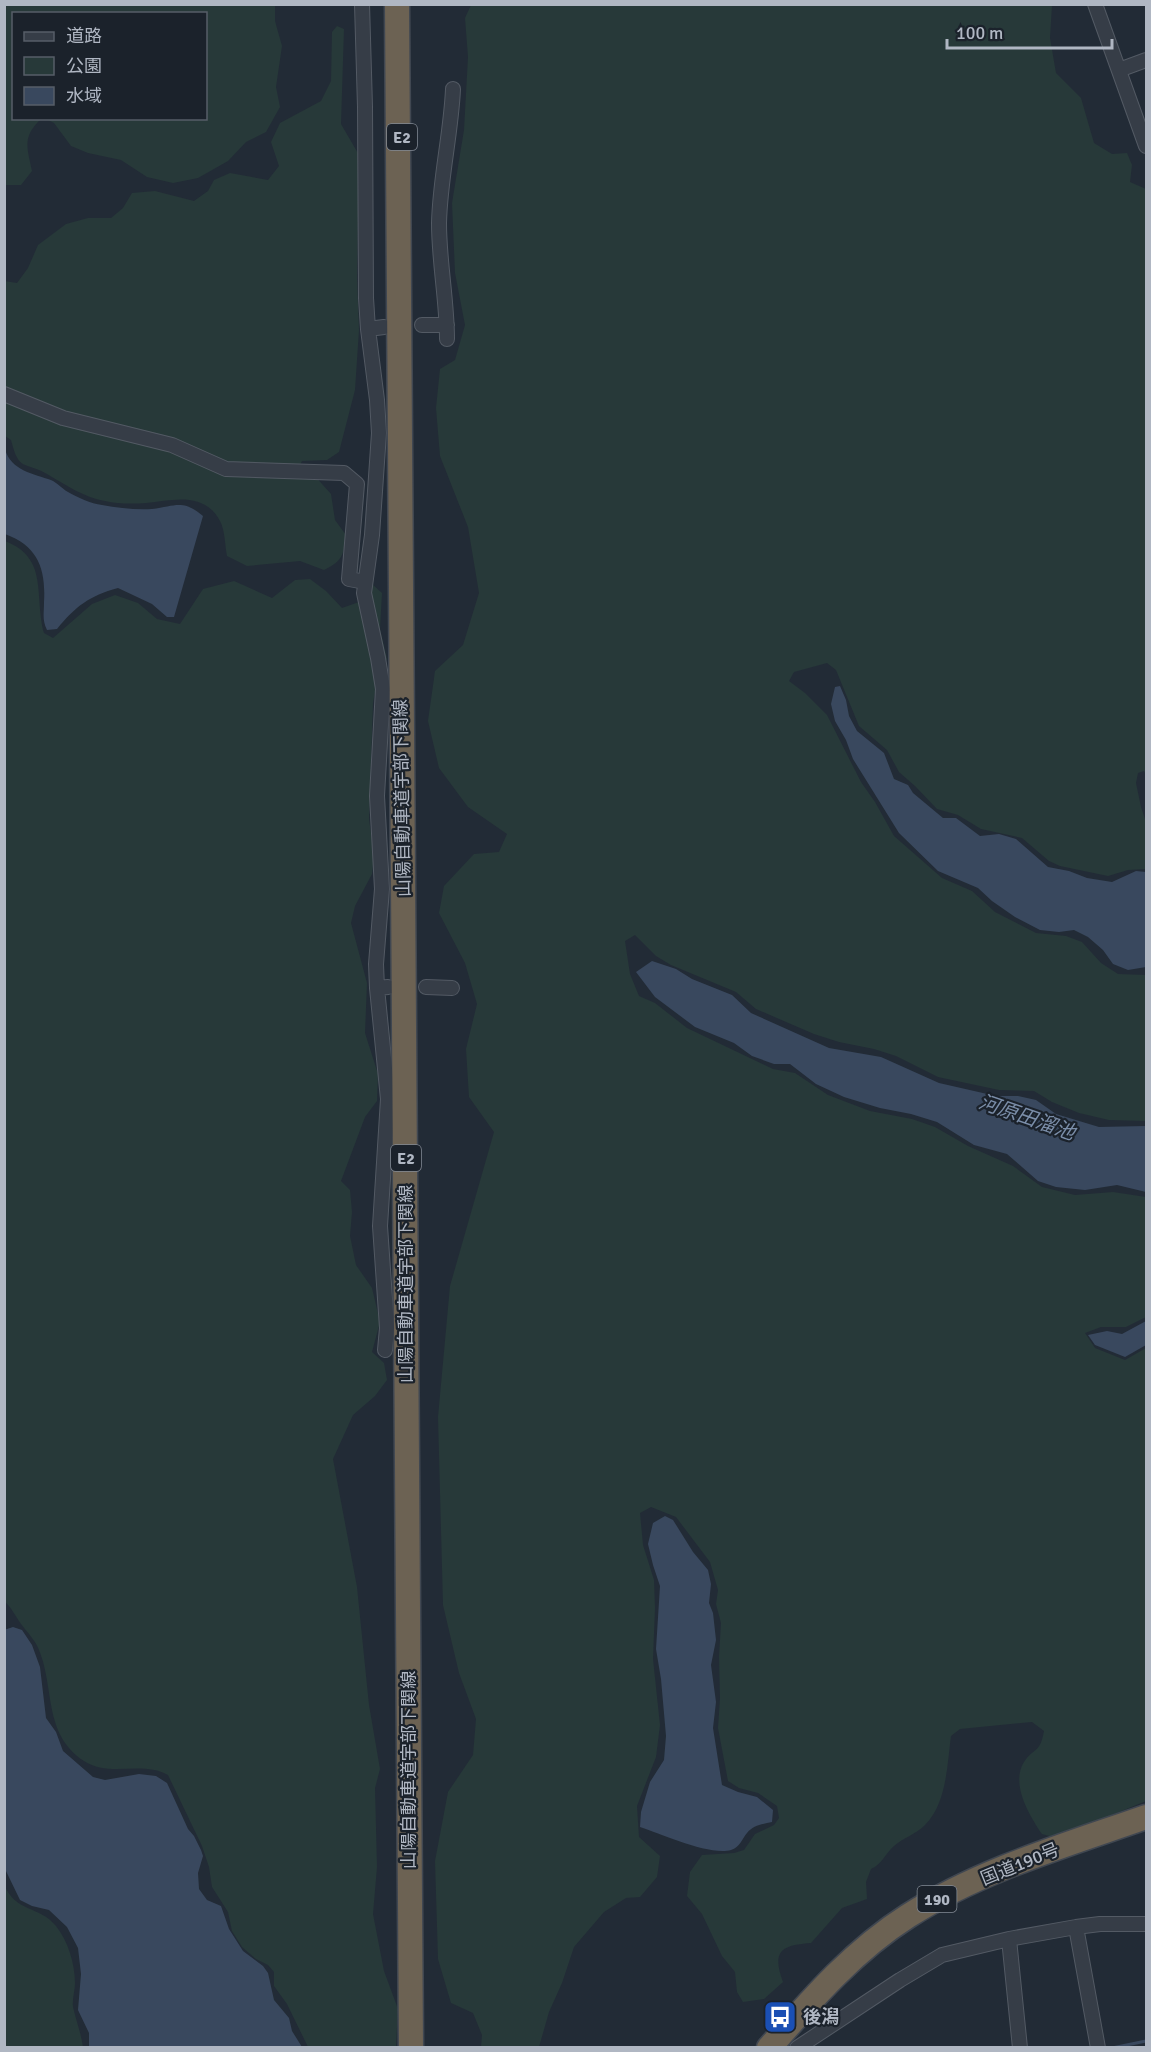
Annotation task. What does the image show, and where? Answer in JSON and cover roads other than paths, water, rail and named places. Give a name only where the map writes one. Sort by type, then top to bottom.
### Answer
[{"type":"highway","name":"山陽自動車道宇部下関線","points":[[397,4],[411,2048]]},
{"type":"highway","name":"山陽自動車道宇部下関線","points":[[399,269],[405,4]]},
{"type":"highway","name":"国道190号","points":[[770,2048],[815,1995],[839,1971],[906,1917],[966,1885],[1028,1859],[1146,1817]]},
{"type":"street","points":[[362,4],[366,298],[379,433],[372,535],[364,593],[383,689],[377,796],[382,889],[376,964],[383,987],[388,1099],[380,1226],[387,1328],[385,1350]]},
{"type":"street","points":[[1095,4],[1146,146]]},
{"type":"street","points":[[1119,70],[1146,60]]},
{"type":"street","points":[[422,325],[447,332],[439,225],[453,89]]},
{"type":"street","points":[[368,329],[384,327]]},
{"type":"street","points":[[4,394],[63,418],[172,445],[226,470],[344,473],[357,484],[349,579],[365,582]]},
{"type":"street","points":[[426,987],[452,988]]},
{"type":"street","points":[[797,2048],[942,1955],[1009,1939],[1100,1924],[1146,1924]]},
{"type":"street","points":[[1077,1928],[1098,2048]]},
{"type":"street","points":[[1009,1939],[1020,2048]]},
{"type":"water","points":[[4,445],[6,453],[15,465],[34,475],[51,480],[68,492],[89,502],[140,509],[179,505],[190,507],[203,516],[174,617],[167,617],[152,604],[118,588],[91,598],[70,614],[57,629],[47,630],[44,623],[43,579],[38,560],[25,545],[5,534]]},
{"type":"water","points":[[840,686],[849,716],[857,731],[884,753],[894,779],[908,785],[913,793],[943,818],[956,818],[980,836],[999,834],[1016,839],[1048,867],[1069,871],[1087,878],[1112,882],[1136,871],[1146,872],[1146,967],[1128,970],[1113,964],[1103,950],[1088,937],[1074,930],[1059,932],[1040,930],[1015,917],[978,888],[938,871],[899,833],[853,759],[846,740],[835,721],[831,704],[835,687]]},
{"type":"water","name":"河原田溜池","points":[[652,961],[676,969],[692,979],[732,995],[751,1013],[829,1048],[881,1057],[939,1083],[996,1096],[1018,1096],[1036,1100],[1056,1114],[1099,1127],[1146,1126],[1146,1192],[1117,1185],[1085,1190],[1056,1187],[1038,1181],[1007,1154],[974,1145],[937,1122],[844,1097],[816,1084],[790,1064],[774,1064],[752,1056],[734,1043],[695,1027],[655,997],[636,972]]},
{"type":"water","points":[[1146,1321],[1146,1345],[1125,1357],[1095,1345],[1088,1335],[1107,1331],[1122,1334]]},
{"type":"water","points":[[665,1516],[673,1520],[693,1552],[708,1570],[711,1584],[709,1603],[713,1613],[716,1640],[711,1665],[716,1702],[713,1728],[722,1785],[757,1797],[773,1810],[772,1822],[752,1828],[739,1845],[731,1850],[711,1850],[699,1847],[640,1827],[641,1812],[650,1782],[664,1760],[666,1736],[656,1649],[660,1586],[648,1544],[653,1523]]},
{"type":"water","points":[[13,1627],[22,1630],[32,1645],[40,1667],[46,1718],[56,1732],[63,1751],[93,1777],[105,1780],[139,1774],[156,1776],[167,1783],[203,1856],[198,1873],[199,1889],[207,1900],[221,1906],[229,1929],[243,1951],[263,1966],[268,1973],[274,2000],[289,2018],[292,2031],[302,2047],[89,2047],[89,2033],[78,2010],[81,1974],[78,1948],[67,1927],[49,1910],[20,1900],[5,1869],[4,1630]]},
{"type":"waterway","points":[[1112,2048],[1146,2041]]},
{"type":"place","name":"後潟","points":[[780,2017]]}]
